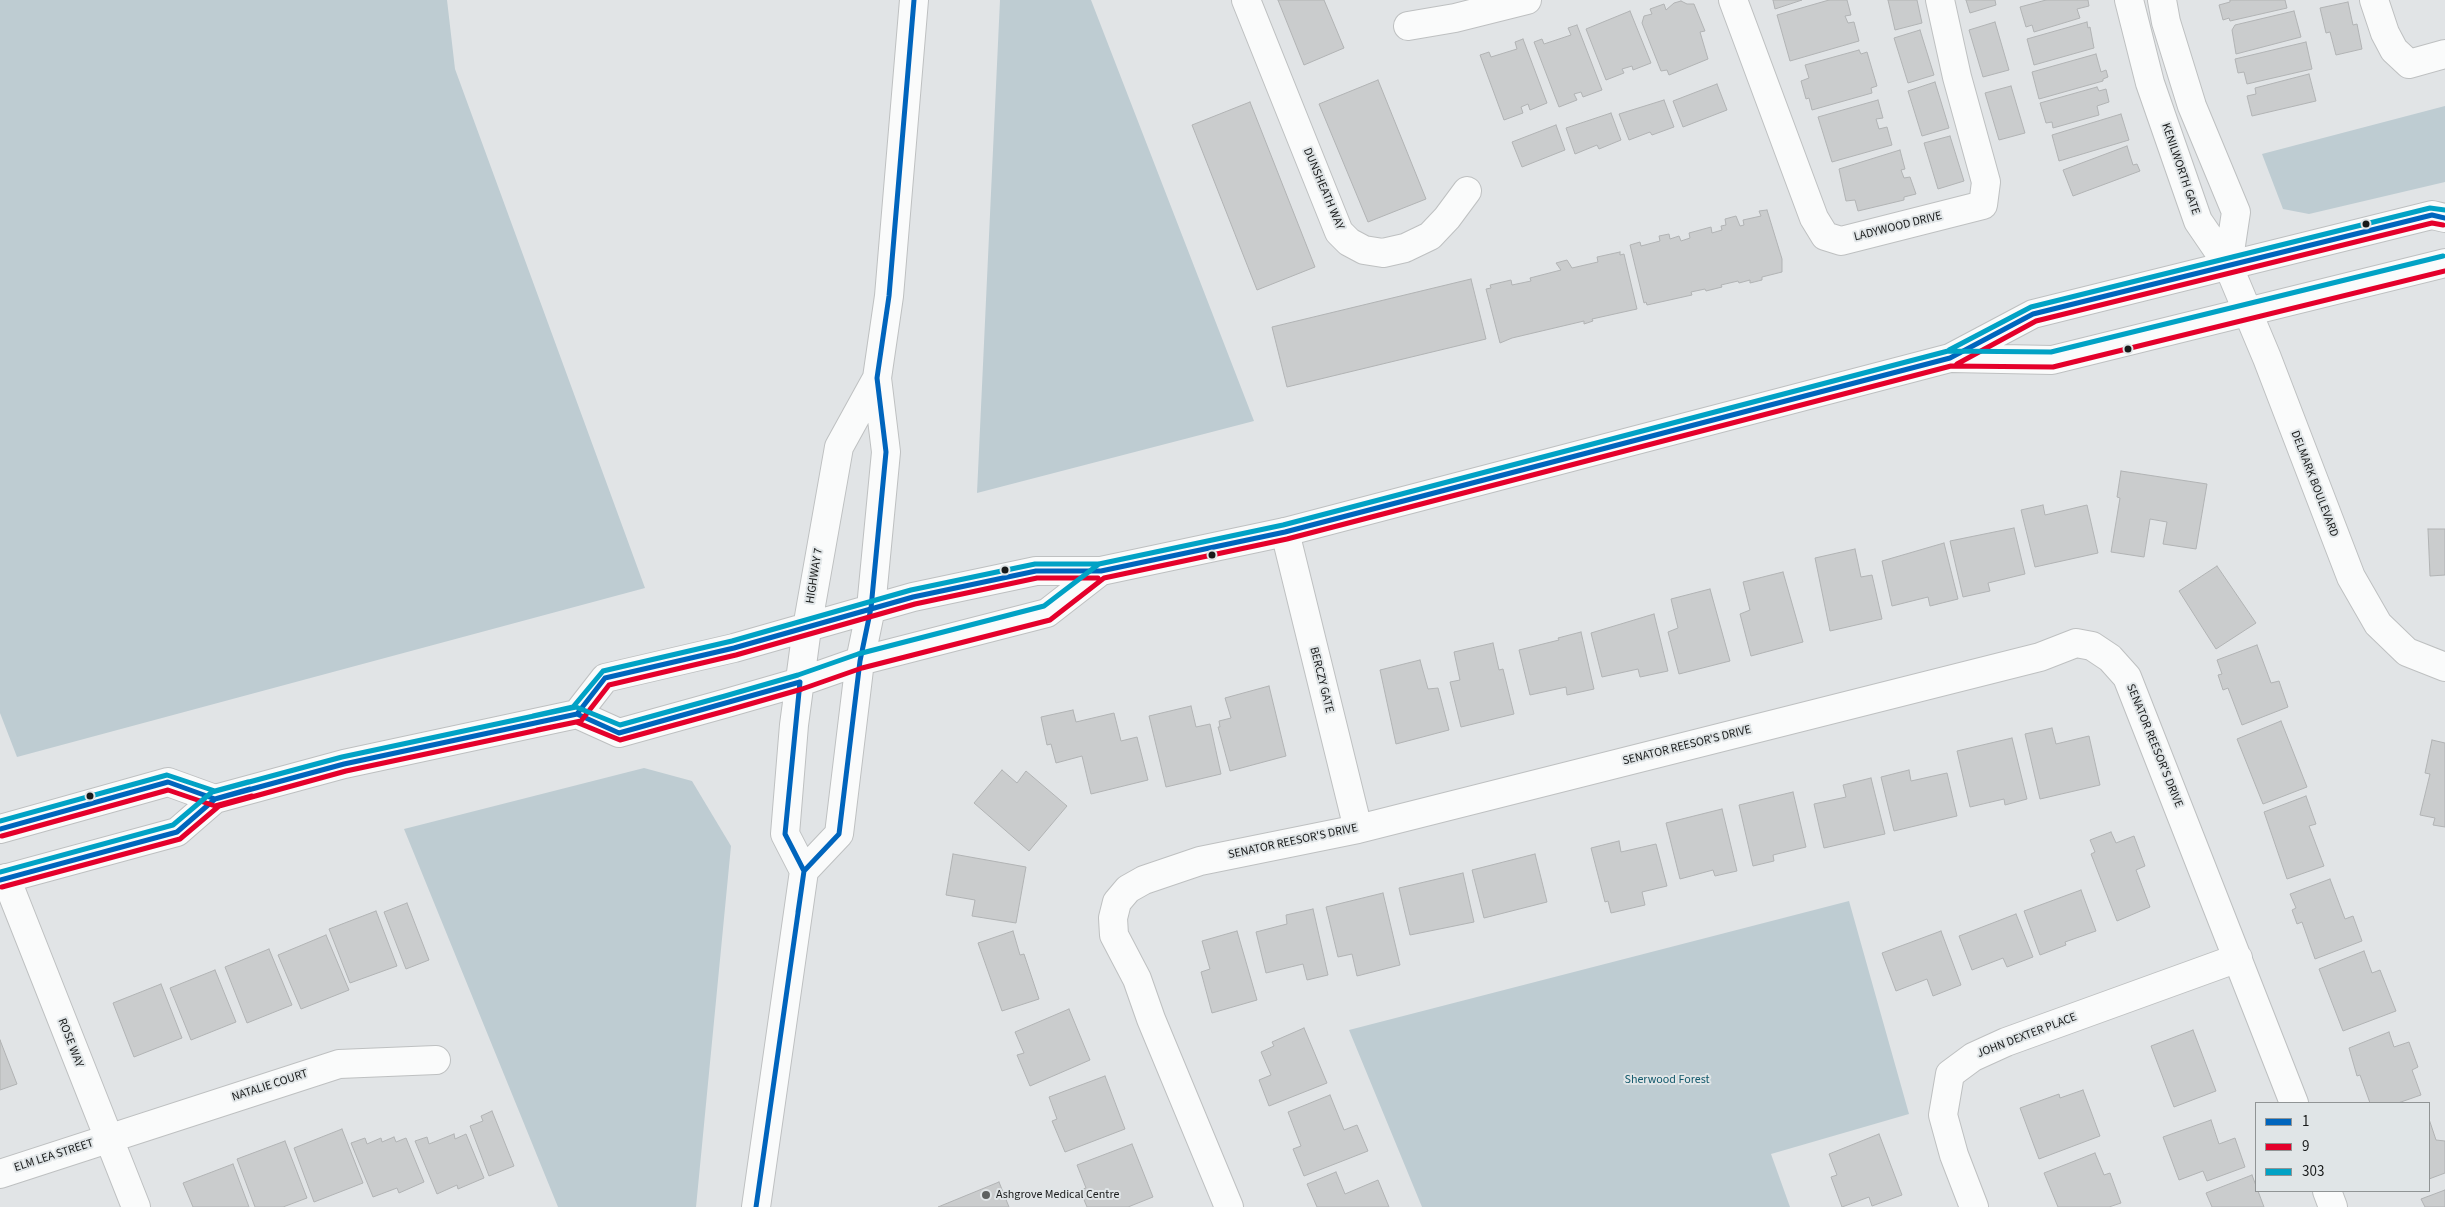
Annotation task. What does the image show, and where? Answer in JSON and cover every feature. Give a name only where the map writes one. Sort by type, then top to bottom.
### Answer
[{"type":"street","name":"HIGHWAY 7","points":[[877,378],[838,447],[807,628],[794,725],[785,834],[804,871],[839,834],[860,661],[871,608],[886,452],[877,378],[889,296],[914,0]]},
{"type":"street","name":"DUNSHEATH WAY","points":[[1246,0],[1339,232],[1350,242],[1364,250],[1383,254],[1405,248],[1430,236],[1447,218],[1467,191]]},
{"type":"street","points":[[1408,26],[1455,18],[1527,0]]},
{"type":"street","name":"LADYWOOD DRIVE","points":[[1733,0],[1814,218],[1825,236],[1842,241],[1984,205],[1986,182],[1957,77],[1940,0]]},
{"type":"street","name":"KENILWORTH GATE","points":[[2129,0],[2150,83],[2198,221],[2228,265]]},
{"type":"street","points":[[2162,0],[2166,22],[2192,106],[2236,212],[2228,265]]},
{"type":"street","points":[[2374,0],[2385,33],[2394,50],[2409,64],[2445,54]]},
{"type":"street","points":[[577,714],[605,678],[734,648],[871,608],[1036,571],[1101,571],[1285,532],[1950,358],[2033,314],[2432,215],[2445,218]]},
{"type":"street","points":[[1950,358],[2052,360],[2445,263]]},
{"type":"street","name":"DELMARK BOULEVARD","points":[[2228,265],[2248,311],[2351,577],[2378,624],[2407,652],[2445,667]]},
{"type":"street","name":"BERCZY GATE","points":[[1285,532],[1358,829]]},
{"type":"street","points":[[3,879],[177,832],[215,798],[344,764],[577,714],[619,733],[800,682],[860,661],[1047,613],[1101,571]]},
{"type":"street","name":"SENATOR REESOR'S DRIVE","points":[[1229,1207],[1136,979],[1114,934],[1113,918],[1117,902],[1128,889],[1144,880],[1200,861],[1358,829],[2004,666],[2056,652],[2076,643],[2092,646],[2110,658],[2127,677],[2294,1102]]},
{"type":"street","points":[[0,829],[168,782],[215,798]]},
{"type":"street","points":[[756,1207],[804,871]]},
{"type":"street","name":"ROSE WAY","points":[[3,879],[136,1207]]},
{"type":"street","name":"JOHN DEXTER PLACE","points":[[1974,1207],[1954,1156],[1944,1115],[1950,1074],[1974,1056],[2006,1042],[2238,958]]},
{"type":"street","name":"NATALIE COURT","points":[[108,1138],[339,1064],[436,1060]]},
{"type":"street","name":"ELM LEA STREET","points":[[0,1174],[108,1138]]},
{"type":"street","points":[[2327,1192],[2333,1207]]},
{"type":"green space","points":[[0,0],[447,0],[455,69],[645,588],[17,757],[0,713]]},
{"type":"green space","points":[[1000,0],[1091,0],[1254,421],[977,493]]},
{"type":"green space","points":[[2445,106],[2445,182],[2309,214],[2283,209],[2262,154]]},
{"type":"green space","points":[[644,768],[692,781],[731,846],[696,1207],[558,1207],[404,829]]},
{"type":"green space","name":"Sherwood Forest","points":[[1849,901],[1909,1114],[1771,1154],[1790,1207],[1422,1207],[1349,1030]]},
{"type":"building","points":[[1278,0],[1324,0],[1344,48],[1304,65]]},
{"type":"building","points":[[1773,0],[1802,0],[1775,9]]},
{"type":"building","points":[[1829,0],[1847,0],[1851,15],[1845,16],[1848,23],[1854,22],[1859,41],[1790,61],[1777,15]]},
{"type":"building","points":[[1888,0],[1917,0],[1922,23],[1895,30]]},
{"type":"building","points":[[1966,0],[1995,0],[1996,5],[1970,13]]},
{"type":"building","points":[[2046,0],[2088,0],[2089,6],[2077,9],[2080,18],[2034,32],[2032,25],[2026,27],[2020,7]]},
{"type":"building","points":[[2230,0],[2285,0],[2287,8],[2230,21],[2229,18],[2223,20],[2219,5],[2230,2]]},
{"type":"building","points":[[1681,1],[1687,4],[1694,4],[1705,31],[1700,32],[1708,59],[1669,75],[1667,70],[1661,71],[1642,23],[1644,16],[1652,14],[1650,9],[1664,4],[1666,10],[1674,3]]},
{"type":"building","points":[[2348,2],[2353,25],[2357,24],[2362,49],[2336,55],[2330,32],[2326,33],[2320,8]]},
{"type":"building","points":[[1630,11],[1651,63],[1633,70],[1632,66],[1622,69],[1624,73],[1606,80],[1586,29]]},
{"type":"building","points":[[2294,11],[2301,37],[2236,54],[2232,30],[2235,25]]},
{"type":"building","points":[[1995,22],[2009,70],[1983,77],[1969,30]]},
{"type":"building","points":[[2087,22],[2088,28],[2090,27],[2094,48],[2034,65],[2027,39]]},
{"type":"building","points":[[1577,25],[1602,90],[1583,97],[1581,92],[1574,94],[1577,100],[1559,107],[1534,42],[1542,39],[1544,44],[1571,35],[1568,28]]},
{"type":"building","points":[[1920,30],[1934,75],[1908,83],[1894,38]]},
{"type":"building","points":[[1523,39],[1547,103],[1530,110],[1528,104],[1521,107],[1523,113],[1504,120],[1480,55],[1489,52],[1491,57],[1517,49],[1515,42]]},
{"type":"building","points":[[2306,42],[2312,69],[2247,84],[2244,72],[2238,73],[2235,59]]},
{"type":"building","points":[[1859,50],[1861,54],[1867,52],[1877,86],[1871,88],[1872,93],[1812,110],[1809,98],[1806,99],[1801,81],[1809,78],[1805,65]]},
{"type":"building","points":[[2096,54],[2101,72],[2106,70],[2108,77],[2103,79],[2103,81],[2039,99],[2032,72]]},
{"type":"building","points":[[2309,74],[2316,101],[2252,116],[2247,96],[2256,94],[2255,88]]},
{"type":"building","points":[[1378,80],[1426,199],[1368,222],[1319,104]]},
{"type":"building","points":[[1935,82],[1949,128],[1922,136],[1908,91]]},
{"type":"building","points":[[1717,84],[1727,110],[1683,127],[1673,101]]},
{"type":"building","points":[[2011,86],[2025,133],[1999,140],[1985,93]]},
{"type":"building","points":[[2097,87],[2099,91],[2106,89],[2109,102],[2097,106],[2099,115],[2053,128],[2052,122],[2046,123],[2040,103]]},
{"type":"building","points":[[1664,100],[1674,127],[1652,135],[1650,132],[1629,140],[1619,114]]},
{"type":"building","points":[[1878,100],[1883,118],[1876,119],[1879,129],[1887,127],[1892,145],[1832,162],[1818,117]]},
{"type":"building","points":[[1250,102],[1315,267],[1257,290],[1192,125]]},
{"type":"building","points":[[1611,113],[1621,140],[1599,149],[1597,145],[1575,154],[1566,128]]},
{"type":"building","points":[[2121,114],[2129,140],[2059,161],[2052,135]]},
{"type":"building","points":[[1556,125],[1565,150],[1522,167],[1512,142]]},
{"type":"building","points":[[1950,136],[1964,181],[1938,189],[1924,143]]},
{"type":"building","points":[[2127,146],[2133,165],[2137,164],[2140,171],[2073,196],[2063,170]]},
{"type":"building","points":[[1900,150],[1905,169],[1901,170],[1904,178],[1910,177],[1916,194],[1904,197],[1904,200],[1858,211],[1855,200],[1846,201],[1839,169]]},
{"type":"building","points":[[1767,210],[1782,259],[1782,272],[1762,277],[1762,280],[1750,283],[1750,280],[1739,283],[1738,281],[1706,291],[1705,289],[1691,292],[1692,295],[1647,305],[1646,302],[1644,303],[1630,245],[1640,242],[1641,246],[1660,241],[1659,236],[1669,234],[1670,239],[1679,236],[1681,241],[1690,238],[1689,233],[1711,227],[1712,233],[1722,230],[1721,226],[1726,225],[1725,219],[1736,216],[1740,226],[1744,225],[1743,220],[1761,216],[1759,211]]},
{"type":"building","points":[[1620,252],[1620,255],[1624,254],[1637,309],[1592,319],[1593,321],[1584,324],[1584,321],[1512,338],[1500,343],[1486,289],[1491,288],[1490,285],[1511,280],[1512,285],[1531,281],[1530,278],[1561,270],[1556,263],[1567,260],[1572,268],[1598,262],[1597,257]]},
{"type":"building","points":[[1471,279],[1486,339],[1287,387],[1272,327]]},
{"type":"building","points":[[2121,471],[2207,484],[2196,549],[2163,544],[2167,522],[2150,519],[2144,557],[2111,552],[2120,498],[2117,497]]},
{"type":"building","points":[[2043,505],[2045,515],[2087,505],[2098,553],[2035,567],[2021,510]]},
{"type":"building","points":[[2014,528],[2025,574],[1988,583],[1990,591],[1963,597],[1950,541]]},
{"type":"building","points":[[2428,529],[2445,529],[2445,575],[2430,576]]},
{"type":"building","points":[[1944,543],[1958,599],[1930,606],[1928,597],[1892,606],[1882,561]]},
{"type":"building","points":[[1855,549],[1861,577],[1872,575],[1882,619],[1830,631],[1815,558]]},
{"type":"building","points":[[2217,566],[2256,623],[2216,649],[2179,591]]},
{"type":"building","points":[[1783,572],[1803,642],[1751,656],[1740,614],[1750,610],[1743,582]]},
{"type":"building","points":[[1710,589],[1730,661],[1679,674],[1668,632],[1678,628],[1671,599]]},
{"type":"building","points":[[1654,614],[1668,671],[1640,677],[1638,669],[1602,677],[1591,633]]},
{"type":"building","points":[[1581,632],[1594,689],[1567,695],[1566,687],[1530,695],[1519,650],[1559,640],[1558,638]]},
{"type":"building","points":[[1493,643],[1499,670],[1503,669],[1514,714],[1461,727],[1450,682],[1460,680],[1454,652]]},
{"type":"building","points":[[2257,645],[2271,683],[2279,681],[2288,707],[2242,725],[2228,688],[2223,690],[2218,675],[2222,674],[2217,660]]},
{"type":"building","points":[[1420,660],[1428,689],[1438,688],[1449,730],[1396,744],[1380,670]]},
{"type":"building","points":[[1269,686],[1286,756],[1230,771],[1218,727],[1220,727],[1219,721],[1231,718],[1225,698]]},
{"type":"building","points":[[1191,706],[1196,727],[1210,724],[1221,774],[1166,787],[1149,716]]},
{"type":"building","points":[[1073,710],[1076,722],[1114,713],[1121,741],[1137,737],[1148,780],[1091,794],[1082,756],[1056,763],[1051,744],[1047,745],[1041,717]]},
{"type":"building","points":[[2281,721],[2307,787],[2263,804],[2237,739]]},
{"type":"building","points":[[2052,728],[2056,744],[2089,736],[2100,785],[2040,799],[2025,734]]},
{"type":"building","points":[[2012,738],[2027,799],[2005,805],[2004,799],[1970,807],[1957,751]]},
{"type":"building","points":[[2432,740],[2445,743],[2445,827],[2433,825],[2435,818],[2420,815],[2430,774],[2425,773]]},
{"type":"building","points":[[1002,770],[1017,783],[1026,771],[1067,806],[1029,851],[974,803]]},
{"type":"building","points":[[1909,770],[1911,781],[1947,773],[1957,816],[1894,831],[1881,777]]},
{"type":"building","points":[[1871,778],[1885,834],[1824,848],[1814,804],[1846,797],[1843,785]]},
{"type":"building","points":[[1793,792],[1806,847],[1773,855],[1774,861],[1753,866],[1739,805]]},
{"type":"building","points":[[2306,796],[2316,824],[2309,826],[2324,866],[2287,879],[2264,812]]},
{"type":"building","points":[[1722,809],[1737,871],[1715,876],[1713,870],[1680,879],[1666,823]]},
{"type":"building","points":[[2111,832],[2116,843],[2134,836],[2145,866],[2136,870],[2150,907],[2117,921],[2091,854],[2095,852],[2090,840]]},
{"type":"building","points":[[1619,841],[1621,852],[1656,844],[1667,886],[1642,892],[1645,905],[1611,913],[1608,901],[1605,902],[1591,848]]},
{"type":"building","points":[[953,854],[1026,867],[1016,923],[972,916],[975,900],[946,895]]},
{"type":"building","points":[[1535,854],[1547,902],[1484,918],[1472,870]]},
{"type":"building","points":[[1463,873],[1474,922],[1410,935],[1399,888]]},
{"type":"building","points":[[2330,879],[2345,919],[2353,916],[2362,941],[2315,959],[2302,922],[2297,924],[2292,910],[2296,908],[2290,894]]},
{"type":"building","points":[[2081,890],[2096,931],[2065,942],[2066,945],[2040,955],[2024,911]]},
{"type":"building","points":[[1383,893],[1400,965],[1357,976],[1352,954],[1338,957],[1326,907]]},
{"type":"building","points":[[407,903],[429,960],[406,969],[384,912]]},
{"type":"building","points":[[1313,909],[1328,975],[1307,980],[1303,964],[1266,973],[1256,932],[1287,924],[1286,915]]},
{"type":"building","points":[[376,911],[397,966],[350,983],[329,929]]},
{"type":"building","points":[[2016,914],[2033,957],[2007,967],[2003,958],[1972,970],[1959,936]]},
{"type":"building","points":[[1013,931],[1020,955],[1024,954],[1039,999],[1002,1011],[978,943]]},
{"type":"building","points":[[1237,931],[1257,1000],[1212,1013],[1201,972],[1210,969],[1202,941]]},
{"type":"building","points":[[1941,931],[1961,985],[1933,996],[1927,979],[1896,991],[1882,953]]},
{"type":"building","points":[[326,935],[349,990],[301,1009],[278,955]]},
{"type":"building","points":[[269,949],[292,1005],[247,1023],[225,967]]},
{"type":"building","points":[[2364,951],[2372,973],[2380,970],[2396,1011],[2343,1031],[2319,969]]},
{"type":"building","points":[[215,970],[236,1022],[191,1040],[170,988]]},
{"type":"building","points":[[161,984],[182,1038],[134,1057],[113,1003]]},
{"type":"building","points":[[1069,1009],[1090,1060],[1030,1086],[1017,1055],[1024,1053],[1015,1032]]},
{"type":"building","points":[[1304,1028],[1327,1083],[1269,1106],[1259,1080],[1271,1075],[1261,1052],[1274,1046],[1272,1042]]},
{"type":"building","points":[[2193,1030],[2216,1091],[2174,1107],[2151,1046]]},
{"type":"building","points":[[2389,1032],[2394,1047],[2409,1042],[2418,1067],[2412,1070],[2421,1095],[2401,1102],[2370,1102],[2360,1075],[2357,1076],[2349,1048]]},
{"type":"building","points":[[0,1040],[17,1084],[0,1090]]},
{"type":"building","points":[[1105,1076],[1125,1129],[1065,1152],[1052,1121],[1057,1119],[1049,1097]]},
{"type":"building","points":[[2083,1090],[2100,1136],[2039,1159],[2020,1108],[2059,1094],[2060,1098]]},
{"type":"building","points":[[1330,1095],[1344,1130],[1357,1125],[1368,1151],[1304,1176],[1293,1149],[1301,1146],[1288,1112]]},
{"type":"building","points":[[492,1111],[514,1166],[489,1176],[470,1126],[483,1121],[481,1116]]},
{"type":"building","points":[[2211,1120],[2219,1144],[2235,1138],[2245,1167],[2207,1181],[2203,1171],[2179,1180],[2163,1137]]},
{"type":"building","points":[[2430,1122],[2436,1140],[2445,1141],[2445,1173],[2430,1179]]},
{"type":"building","points":[[342,1129],[363,1183],[314,1202],[294,1148]]},
{"type":"building","points":[[454,1134],[455,1139],[466,1134],[484,1178],[458,1189],[457,1185],[437,1194],[415,1141],[427,1137],[429,1144]]},
{"type":"building","points":[[1879,1134],[1902,1195],[1872,1206],[1869,1197],[1842,1207],[1831,1177],[1837,1175],[1829,1154]]},
{"type":"building","points":[[394,1137],[396,1142],[406,1138],[424,1182],[399,1193],[397,1188],[373,1197],[351,1143],[365,1138],[367,1144],[381,1138],[382,1142]]},
{"type":"building","points":[[285,1141],[307,1198],[283,1207],[255,1207],[237,1159]]},
{"type":"building","points":[[1132,1144],[1153,1197],[1128,1207],[1087,1207],[1080,1190],[1086,1188],[1077,1165]]},
{"type":"building","points":[[2095,1153],[2104,1175],[2110,1173],[2121,1203],[2109,1207],[2058,1207],[2044,1173]]},
{"type":"building","points":[[233,1164],[249,1207],[193,1207],[183,1183]]},
{"type":"building","points":[[1336,1172],[1345,1194],[1378,1180],[1389,1207],[1317,1207],[1307,1184]]},
{"type":"building","points":[[2252,1175],[2255,1183],[2255,1192],[2258,1192],[2264,1207],[2212,1207],[2206,1193]]},
{"type":"building","name":"Ashgrove Medical Centre","points":[[999,1182],[1009,1207],[938,1207]]},
{"type":"building","points":[[2445,1190],[2445,1207],[2425,1207],[2421,1199]]},
{"type":"transit line","name":"1","points":[[798,912],[804,871],[839,834],[860,661],[871,608],[886,452],[877,378],[889,296],[914,0]]},
{"type":"transit line","name":"303","points":[[1949,350],[2031,307],[2430,208],[2445,210]]},
{"type":"transit line","name":"1","points":[[0,829],[168,782],[215,799],[344,764],[577,714],[605,678],[734,648],[913,597],[1036,571],[1101,571],[1285,532],[1950,358],[2033,314],[2432,215],[2445,218]]},
{"type":"transit line","name":"9","points":[[1957,364],[2036,321],[2432,223],[2443,225]]},
{"type":"transit line","name":"303","points":[[0,872],[173,825],[212,792],[342,757],[576,707],[620,725],[725,696],[798,675],[858,654],[1044,606],[1099,564],[1283,525],[1948,351],[2051,352],[2443,256]]},
{"type":"transit line","name":"9","points":[[2,887],[180,839],[219,806],[346,771],[576,722],[620,740],[802,689],[862,668],[1050,620],[1104,578],[1287,539],[1951,366],[2053,367],[2445,271]]},
{"type":"transit line","name":"303","points":[[533,716],[573,707],[603,671],[732,641],[911,590],[1035,564],[1098,564]]},
{"type":"transit line","name":"9","points":[[537,730],[581,721],[609,685],[736,655],[915,604],[1037,578],[1098,578]]},
{"type":"transit line","name":"1","points":[[535,723],[577,714],[619,733],[800,682],[785,834],[804,871],[756,1207]]},
{"type":"transit line","name":"303","points":[[0,821],[167,775],[215,791],[248,782]]},
{"type":"transit line","name":"1","points":[[0,880],[177,832],[215,799],[250,789]]},
{"type":"transit line","name":"9","points":[[2,836],[168,790],[215,806],[252,796]]},
{"type":"place","name":"Ashgrove Medical Centre","points":[[986,1195]]}]
